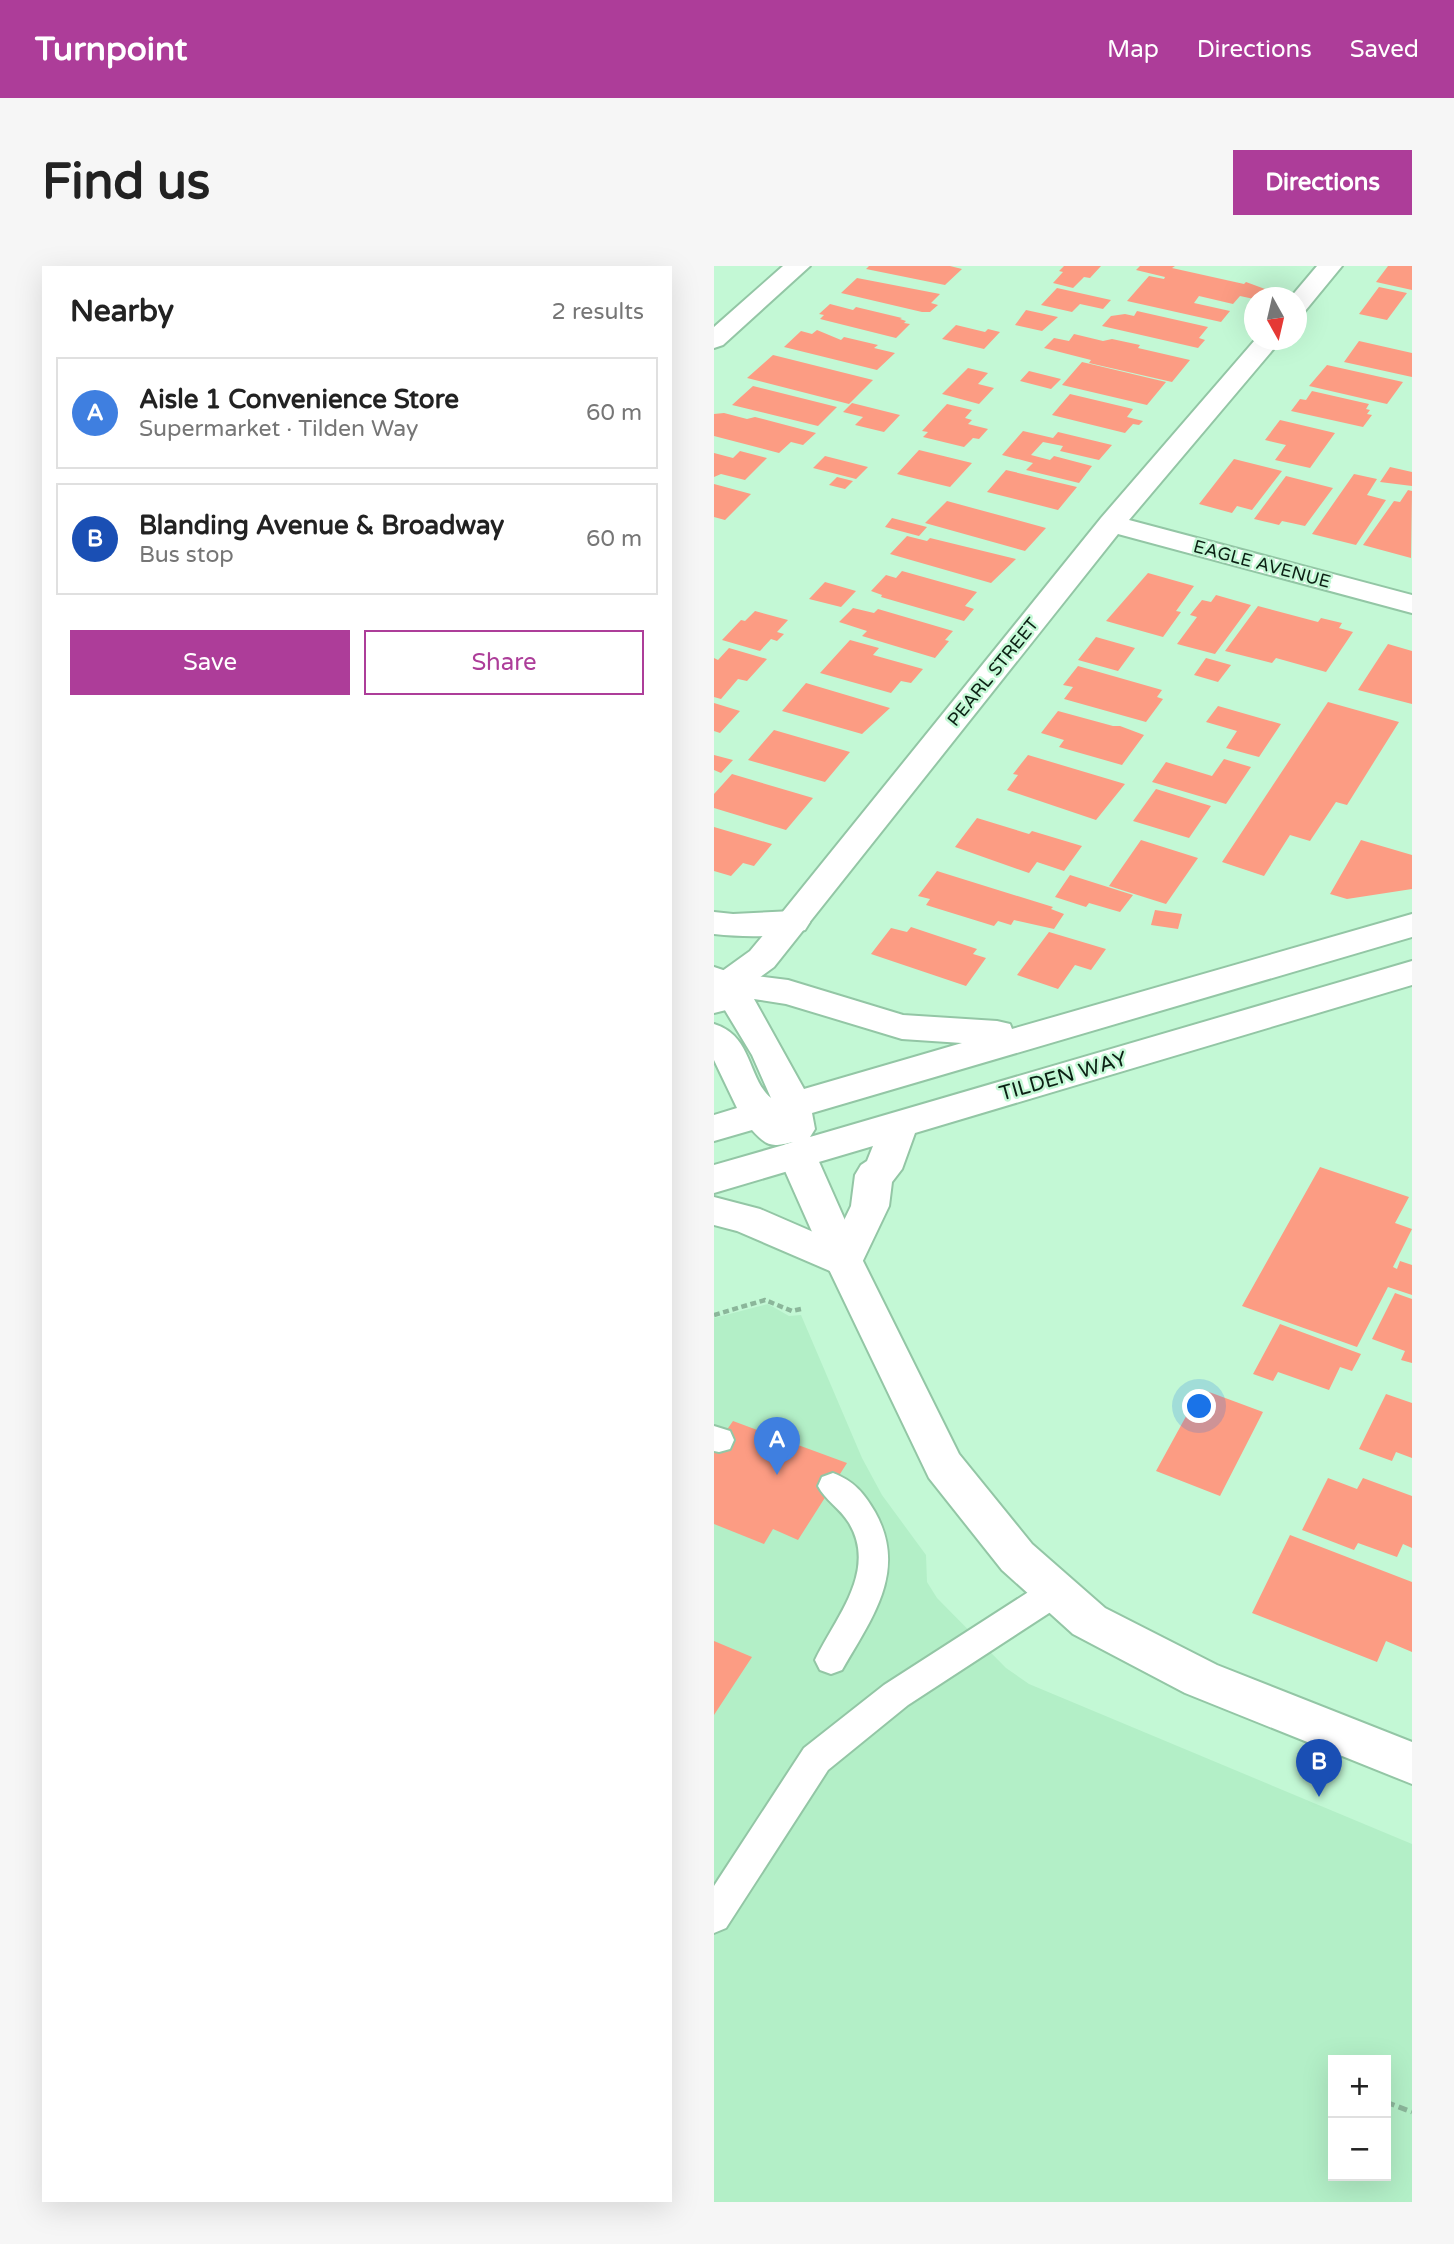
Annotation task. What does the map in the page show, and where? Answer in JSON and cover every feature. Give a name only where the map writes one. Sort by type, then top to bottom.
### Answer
[{"type":"street","points":[[714,340],[798,266]]},
{"type":"street","points":[[1307,294],[1330,266]]},
{"type":"street","name":"PEARL STREET","points":[[718,988],[761,959],[793,922],[1111,524],[1259,350]]},
{"type":"street","name":"EAGLE AVENUE","points":[[1111,524],[1412,604]]},
{"type":"street","points":[[714,923],[733,925],[793,922]]},
{"type":"street","points":[[714,1128],[1412,925]]},
{"type":"street","name":"TILDEN WAY","points":[[714,1179],[1412,973]]},
{"type":"street","points":[[718,988],[788,992],[902,1027],[951,1032],[1034,1034]]},
{"type":"street","points":[[718,988],[737,1004],[750,1020],[794,1104],[797,1155]]},
{"type":"street","points":[[714,1037],[727,1050],[759,1115],[797,1155],[844,1261],[944,1466],[1017,1557],[1088,1620],[1201,1679],[1412,1763]]},
{"type":"street","points":[[844,1261],[870,1206],[874,1175],[883,1169],[899,1125]]},
{"type":"street","points":[[714,1211],[746,1219],[844,1261]]},
{"type":"lane","points":[[831,1660],[870,1589],[876,1560],[866,1522],[843,1490],[833,1486]]},
{"type":"lane","points":[[714,1916],[816,1759],[896,1695],[1055,1592]]},
{"type":"path","points":[[714,1315],[765,1300],[792,1311],[801,1309]]},
{"type":"path","points":[[1391,2104],[1412,2112]]},
{"type":"shaded area","points":[[768,1304],[789,1316],[801,1315],[862,1458],[882,1495],[926,1555],[927,1582],[937,1598],[1006,1668],[1029,1684],[1412,1844],[1412,2202],[714,2202],[714,1318]]},
{"type":"building","points":[[869,266],[950,266],[962,269],[945,285],[866,269]]},
{"type":"building","points":[[1064,266],[1101,266],[1090,278],[1084,277],[1073,288],[1053,283],[1063,272],[1059,271]]},
{"type":"building","points":[[1140,266],[1175,266],[1172,268],[1260,287],[1244,287],[1244,297],[1240,296],[1233,304],[1199,296],[1194,303],[1230,311],[1221,322],[1127,301],[1149,276],[1165,277],[1136,270]]},
{"type":"building","points":[[1388,266],[1412,266],[1412,290],[1376,282]]},
{"type":"building","points":[[857,278],[940,294],[931,303],[938,305],[930,312],[922,312],[841,293]]},
{"type":"building","points":[[1379,287],[1407,293],[1387,320],[1359,314]]},
{"type":"building","points":[[1057,288],[1111,300],[1103,309],[1080,304],[1072,312],[1041,305]]},
{"type":"building","points":[[830,304],[902,318],[900,319],[906,321],[904,323],[910,324],[896,338],[820,319],[824,315],[819,314]]},
{"type":"building","points":[[1026,310],[1058,317],[1042,331],[1015,325]]},
{"type":"building","points":[[1137,311],[1208,327],[1199,338],[1205,340],[1198,348],[1102,326],[1111,316],[1134,316]]},
{"type":"building","points":[[956,325],[985,332],[988,329],[1000,332],[984,349],[942,339]]},
{"type":"building","points":[[817,330],[841,340],[844,337],[878,345],[874,348],[895,353],[877,370],[784,347],[801,331],[812,334]]},
{"type":"building","points":[[1074,334],[1103,341],[1112,339],[1140,345],[1138,348],[1190,360],[1172,382],[1089,363],[1091,360],[1044,348],[1054,338],[1069,341]]},
{"type":"building","points":[[1359,341],[1412,353],[1412,377],[1344,362]]},
{"type":"building","points":[[773,355],[873,380],[849,404],[747,378]]},
{"type":"building","points":[[1082,362],[1166,382],[1147,405],[1062,385]]},
{"type":"building","points":[[1327,365],[1403,382],[1387,404],[1309,386]]},
{"type":"building","points":[[968,368],[988,373],[978,384],[994,388],[979,404],[942,394]]},
{"type":"building","points":[[1029,371],[1061,379],[1051,389],[1020,381]]},
{"type":"building","points":[[753,386],[837,407],[818,426],[732,405]]},
{"type":"building","points":[[1312,391],[1369,404],[1366,409],[1370,410],[1367,414],[1372,415],[1363,427],[1291,411],[1300,399],[1306,400]]},
{"type":"building","points":[[1070,394],[1133,409],[1127,417],[1143,421],[1139,425],[1133,424],[1125,433],[1052,415]]},
{"type":"building","points":[[852,403],[900,415],[884,432],[855,425],[863,417],[843,412]]},
{"type":"building","points":[[947,404],[972,410],[965,418],[972,420],[968,424],[988,429],[979,439],[973,438],[964,447],[923,437],[928,432],[922,431]]},
{"type":"building","points":[[724,413],[747,419],[755,417],[816,433],[803,445],[791,442],[779,453],[714,436],[714,414]]},
{"type":"building","points":[[1280,420],[1335,433],[1310,468],[1275,460],[1286,445],[1265,440]]},
{"type":"building","points":[[1023,431],[1053,438],[1058,432],[1112,445],[1099,460],[1060,451],[1063,446],[1043,442],[1031,455],[1050,460],[1054,456],[1092,466],[1079,483],[1026,470],[1033,463],[1002,455]]},
{"type":"building","points":[[919,450],[972,463],[950,487],[897,474]]},
{"type":"building","points":[[740,451],[767,458],[745,480],[721,474],[714,477],[714,453],[733,458]]},
{"type":"building","points":[[825,456],[868,467],[856,479],[813,468]]},
{"type":"building","points":[[1234,459],[1282,471],[1252,510],[1237,506],[1232,513],[1199,504]]},
{"type":"building","points":[[1390,467],[1412,472],[1412,486],[1380,482]]},
{"type":"building","points":[[1006,470],[1077,487],[1058,510],[987,492]]},
{"type":"building","points":[[1354,474],[1377,479],[1367,495],[1386,500],[1356,545],[1312,534]]},
{"type":"building","points":[[1286,476],[1333,488],[1305,526],[1282,521],[1279,525],[1254,519]]},
{"type":"building","points":[[837,477],[853,481],[845,489],[829,485]]},
{"type":"building","points":[[714,484],[751,494],[725,520],[714,517]]},
{"type":"building","points":[[1408,490],[1412,491],[1411,558],[1363,545],[1394,501],[1400,502]]},
{"type":"building","points":[[947,501],[1046,528],[1025,551],[925,523]]},
{"type":"building","points":[[892,518],[927,527],[919,536],[885,527]]},
{"type":"building","points":[[907,536],[927,541],[930,538],[1016,559],[991,583],[890,554]]},
{"type":"building","points":[[902,571],[977,592],[965,606],[974,609],[964,621],[881,597],[882,595],[871,591],[886,575],[896,578]]},
{"type":"building","points":[[1148,573],[1194,586],[1176,611],[1181,612],[1163,637],[1106,621]]},
{"type":"building","points":[[825,582],[856,591],[841,607],[809,599]]},
{"type":"building","points":[[1216,595],[1251,605],[1215,654],[1177,644],[1197,617],[1190,615],[1202,600],[1211,602]]},
{"type":"building","points":[[1258,606],[1318,622],[1321,618],[1342,623],[1339,628],[1353,632],[1326,672],[1276,658],[1272,663],[1225,651]]},
{"type":"building","points":[[853,608],[874,613],[878,609],[953,631],[945,640],[949,641],[935,658],[862,636],[867,631],[839,622]]},
{"type":"building","points":[[755,611],[788,620],[777,632],[784,634],[777,641],[771,639],[760,651],[722,640],[741,620],[745,621]]},
{"type":"building","points":[[1096,637],[1135,648],[1118,671],[1078,660]]},
{"type":"building","points":[[850,640],[879,648],[873,655],[923,669],[911,683],[901,681],[891,693],[820,673]]},
{"type":"building","points":[[1388,644],[1412,651],[1412,704],[1358,690]]},
{"type":"building","points":[[729,648],[767,659],[747,681],[738,679],[721,699],[714,697],[714,658],[718,660]]},
{"type":"building","points":[[1206,658],[1231,665],[1218,682],[1194,675]]},
{"type":"building","points":[[1078,666],[1162,690],[1157,697],[1163,699],[1146,722],[1064,699],[1073,687],[1063,685]]},
{"type":"building","points":[[806,683],[890,708],[862,734],[782,711]]},
{"type":"building","points":[[1328,702],[1399,722],[1347,805],[1336,802],[1310,841],[1290,835],[1264,876],[1222,862]]},
{"type":"building","points":[[714,703],[740,711],[720,733],[714,731]]},
{"type":"building","points":[[1218,706],[1281,724],[1259,757],[1226,748],[1237,731],[1206,722]]},
{"type":"building","points":[[1058,711],[1120,726],[1144,735],[1122,765],[1059,747],[1064,740],[1041,733]]},
{"type":"building","points":[[774,730],[850,752],[825,782],[748,760]]},
{"type":"building","points":[[714,755],[733,760],[721,773],[714,770]]},
{"type":"building","points":[[1028,755],[1125,784],[1096,820],[1007,790],[1018,775],[1013,774]]},
{"type":"building","points":[[1224,759],[1251,767],[1226,804],[1152,782],[1166,762],[1212,776]]},
{"type":"building","points":[[732,774],[813,798],[786,830],[714,808],[714,794]]},
{"type":"building","points":[[1156,789],[1211,806],[1189,838],[1133,821]]},
{"type":"building","points":[[977,818],[1082,846],[1064,871],[1037,862],[1029,873],[955,847]]},
{"type":"building","points":[[714,827],[772,844],[754,866],[743,863],[731,876],[714,871]]},
{"type":"building","points":[[1141,840],[1198,858],[1166,904],[1109,886]]},
{"type":"building","points":[[1361,840],[1412,855],[1412,889],[1347,899],[1330,894]]},
{"type":"building","points":[[937,871],[1053,907],[1051,909],[1064,914],[1054,929],[1014,920],[1011,925],[998,921],[994,926],[926,905],[930,899],[918,896]]},
{"type":"building","points":[[1070,875],[1133,895],[1120,912],[1089,903],[1086,907],[1055,897]]},
{"type":"building","points":[[1155,910],[1182,914],[1178,929],[1151,925]]},
{"type":"building","points":[[911,927],[977,949],[973,954],[986,958],[966,986],[871,954],[891,928],[907,932]]},
{"type":"building","points":[[1049,932],[1106,949],[1091,970],[1075,965],[1058,989],[1017,975]]},
{"type":"building","points":[[1320,1167],[1409,1197],[1395,1223],[1412,1229],[1393,1267],[1397,1269],[1400,1261],[1412,1265],[1412,1295],[1388,1287],[1357,1347],[1242,1306]]},
{"type":"building","points":[[1395,1293],[1412,1299],[1412,1363],[1401,1360],[1405,1351],[1372,1339]]},
{"type":"building","points":[[1280,1324],[1361,1354],[1352,1371],[1340,1367],[1329,1390],[1278,1372],[1273,1381],[1253,1374]]},
{"type":"building","points":[[1201,1389],[1263,1412],[1220,1496],[1156,1471]]},
{"type":"building","points":[[1386,1394],[1412,1403],[1412,1458],[1396,1452],[1392,1461],[1359,1449]]},
{"type":"building","points":[[733,1421],[847,1463],[798,1540],[773,1529],[764,1544],[714,1524],[714,1448]]},
{"type":"building","points":[[1328,1478],[1357,1489],[1363,1478],[1412,1496],[1412,1548],[1403,1544],[1397,1557],[1358,1543],[1354,1550],[1302,1530]]},
{"type":"building","points":[[1290,1535],[1412,1582],[1412,1652],[1386,1641],[1377,1662],[1252,1613]]},
{"type":"building","points":[[714,1641],[752,1657],[714,1715]]},
{"type":"place","name":"Aisle 1 Convenience Store","points":[[777,1475]]},
{"type":"place","name":"Blanding Avenue & Broadway","points":[[1319,1797]]}]
